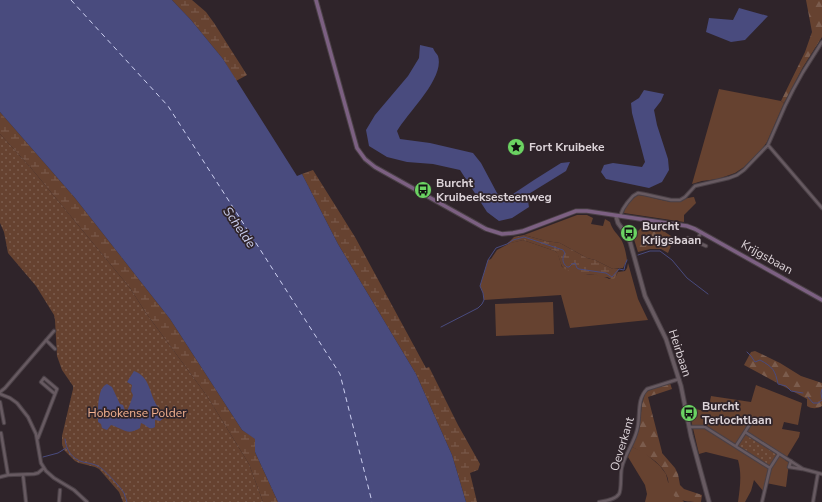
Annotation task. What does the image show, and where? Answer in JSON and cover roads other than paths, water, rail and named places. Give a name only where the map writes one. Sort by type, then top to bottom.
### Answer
[{"type":"main road","name":"Krijgsbaan","points":[[316,0],[357,148],[361,155],[375,168],[486,229],[502,234],[523,231],[576,211],[588,211],[686,226],[701,232],[822,300]]},
{"type":"street","points":[[618,216],[633,196],[638,193],[671,200],[680,200],[685,197],[695,186],[737,175],[744,170],[768,145],[793,90],[822,42]]},
{"type":"street","points":[[768,145],[822,208]]},
{"type":"street","name":"Heirbaan","points":[[618,216],[618,223],[630,238],[646,296],[666,339],[679,379],[689,427],[709,502]]},
{"type":"street","points":[[696,241],[701,232]]},
{"type":"street","points":[[688,238],[706,246]]},
{"type":"street","points":[[54,331],[0,393],[17,403],[26,413],[37,438],[41,463],[44,468],[51,476],[74,490],[87,502]]},
{"type":"street","points":[[46,340],[55,349]]},
{"type":"street","points":[[37,438],[39,427],[55,394],[57,389],[44,378],[41,382],[55,394]]},
{"type":"street","name":"Oeverkant","points":[[599,502],[617,496],[620,493],[622,466],[638,430],[641,397],[643,393],[647,389],[679,379]]},
{"type":"street","points":[[0,402],[4,423]]},
{"type":"street","points":[[736,446],[750,424]]},
{"type":"street","points":[[33,426],[39,427]]},
{"type":"street","points":[[689,427],[706,427],[770,468]]},
{"type":"street","points":[[745,432],[803,469]]},
{"type":"street","points":[[1,433],[8,475]]},
{"type":"street","points":[[762,502],[770,468],[779,454]]},
{"type":"street","points":[[791,461],[789,467],[822,474]]},
{"type":"street","points":[[0,477],[8,475],[36,474],[44,468]]},
{"type":"street","points":[[813,502],[818,473]]},
{"type":"street","points":[[23,475],[26,502]]},
{"type":"street","points":[[59,502],[60,490]]},
{"type":"water","name":"Schelde","points":[[0,0],[172,0],[191,20],[223,59],[297,176],[302,174],[338,244],[416,374],[452,455],[466,502],[278,502],[255,452],[255,439],[242,430],[170,319],[75,198],[0,112]]},
{"type":"water","points":[[739,8],[768,16],[745,40],[731,42],[706,32],[709,18],[733,20]]},
{"type":"water","points":[[420,45],[433,48],[438,56],[439,65],[431,84],[424,95],[397,131],[400,139],[430,143],[473,153],[481,163],[502,200],[561,163],[570,162],[566,171],[527,195],[529,207],[512,218],[499,221],[487,212],[460,170],[433,164],[407,162],[387,157],[369,146],[366,130],[375,115],[408,76],[419,58]]},
{"type":"water","points":[[644,90],[664,94],[654,110],[657,125],[668,159],[669,170],[662,182],[649,188],[606,179],[601,172],[604,165],[613,163],[642,167],[645,162],[632,113],[631,103],[639,98]]},
{"type":"water","points":[[134,371],[144,377],[155,402],[164,415],[164,418],[160,421],[155,420],[155,427],[153,428],[141,423],[140,428],[129,432],[111,425],[107,430],[102,428],[101,424],[98,422],[101,390],[107,384],[112,387],[126,413],[133,395],[131,391],[132,385],[127,382]]},
{"type":"waterway","points":[[441,327],[478,308],[482,304],[484,300],[480,286],[488,260],[496,248],[513,240],[524,237],[563,250],[565,253],[563,262],[567,267],[575,263],[579,269],[606,273],[612,277],[619,269],[624,270],[627,260]]},
{"type":"waterway","points":[[638,255],[650,251],[660,251],[672,260],[687,278],[708,294]]},
{"type":"waterway","points":[[747,352],[755,362],[760,360],[771,367],[776,375],[778,384],[786,386],[791,391],[803,393]]},
{"type":"waterway","points":[[822,389],[822,399]]},
{"type":"waterway","points":[[808,397],[813,403],[818,403],[822,400]]},
{"type":"waterway","points":[[65,439],[70,454],[79,461],[95,465],[112,478],[124,493],[127,502]]},
{"type":"waterway","points":[[43,457],[58,453],[66,448]]},
{"type":"place","name":"Fort Kruibeke","points":[[516,147]]},
{"type":"place","name":"Burcht Kruibeeksesteenweg","points":[[423,190]]},
{"type":"place","name":"Burcht Krijgsbaan","points":[[629,233]]},
{"type":"place","name":"Burcht Terlochtlaan","points":[[689,413]]},
{"type":"park label","name":"Hobokense Polder","points":[[137,413]]}]
